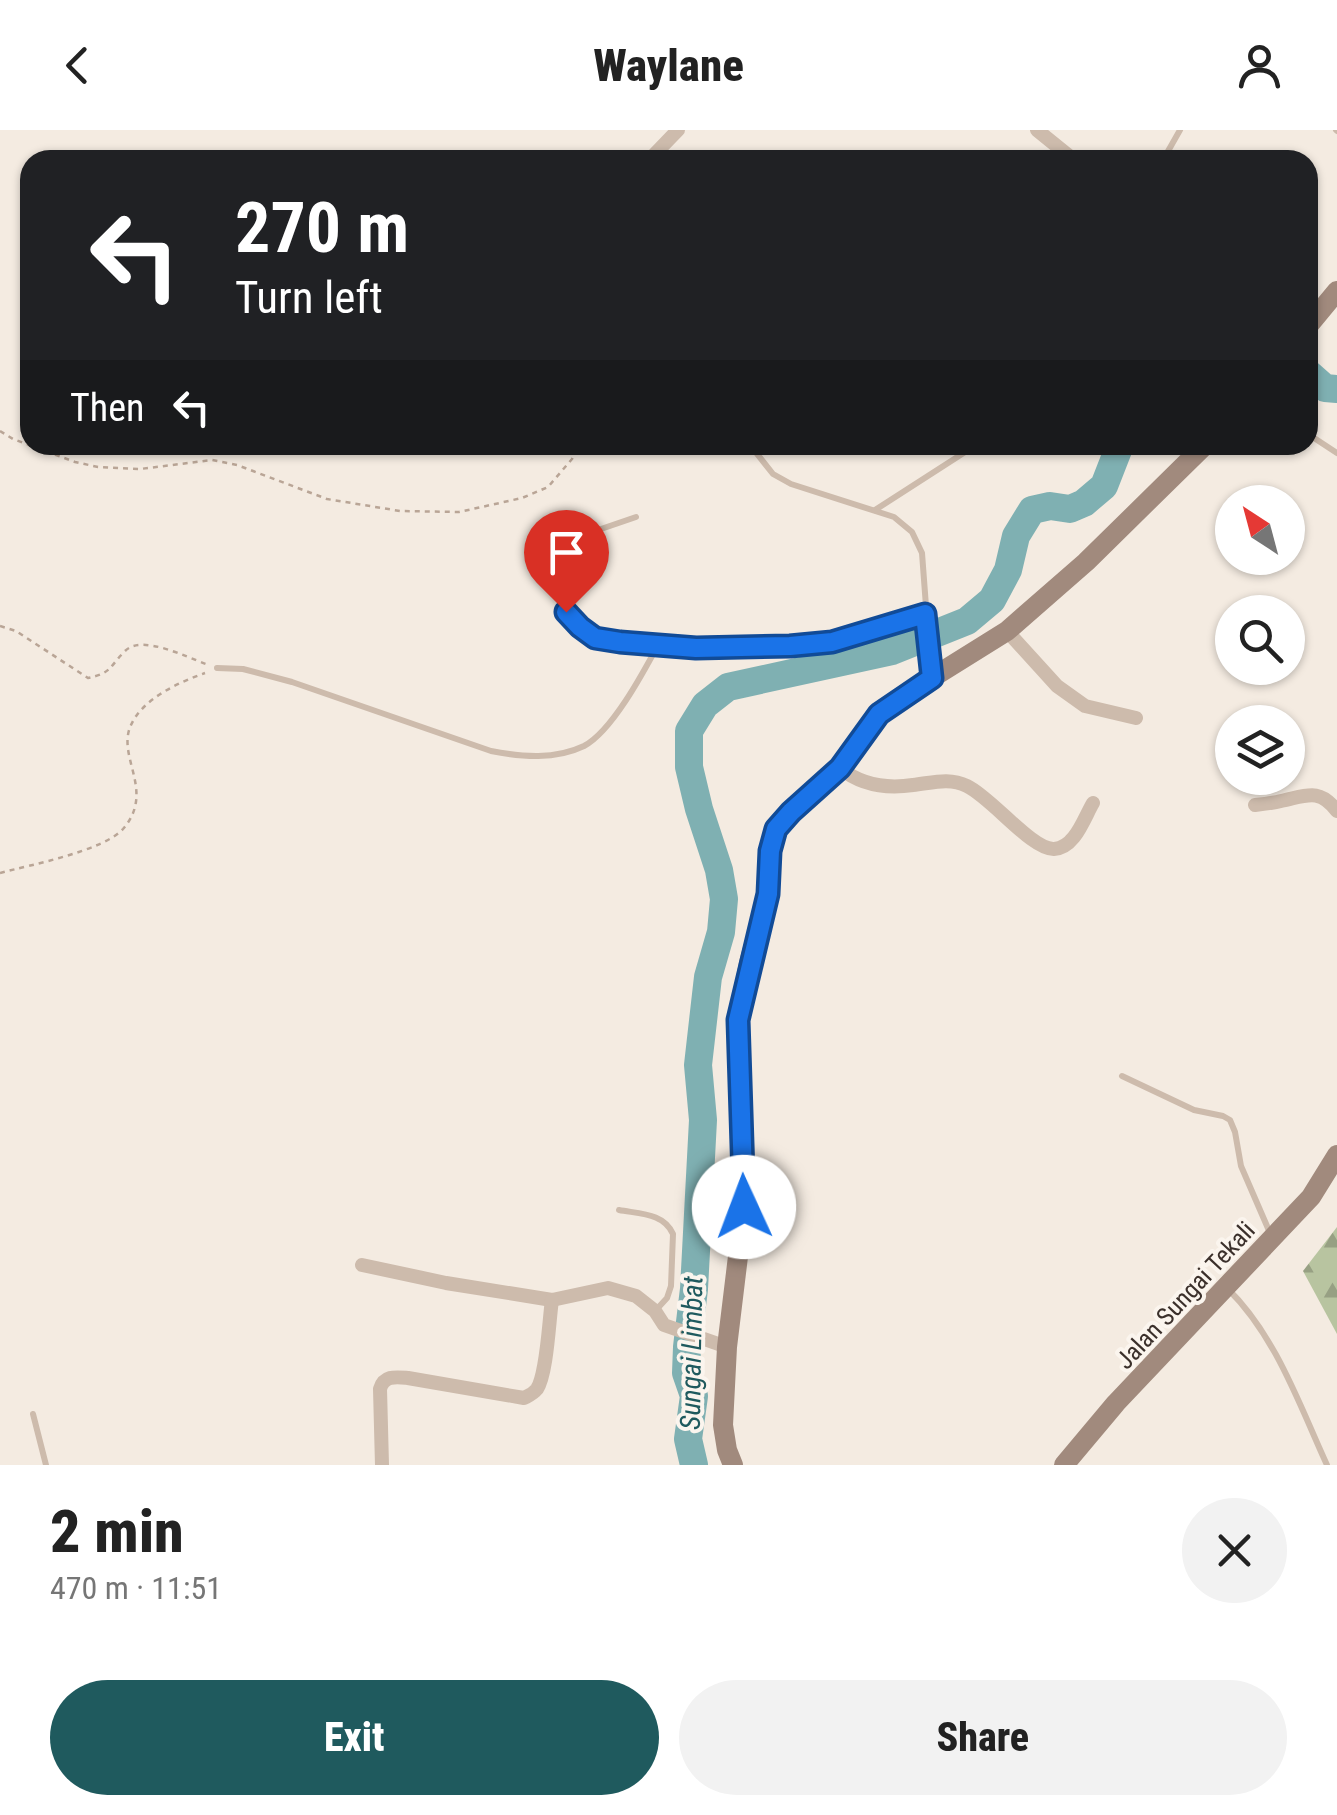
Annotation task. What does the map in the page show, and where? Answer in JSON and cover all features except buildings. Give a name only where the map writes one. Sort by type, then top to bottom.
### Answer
[{"type":"street","points":[[659,150],[678,130]]},
{"type":"street","points":[[1038,130],[1062,150]]},
{"type":"street","points":[[1318,314],[1337,291]]},
{"type":"street","points":[[733,1465],[723,1425],[744,1207],[738,1020],[768,894],[770,851],[776,829],[840,768],[879,714],[1006,631],[1086,562],[1195,455]]},
{"type":"street","points":[[1006,631],[1071,696],[1086,706],[1136,718]]},
{"type":"street","points":[[840,768],[854,780],[874,785],[908,786],[948,780],[964,784],[989,799],[1037,844],[1051,849],[1062,847],[1073,838],[1093,803]]},
{"type":"street","points":[[1255,806],[1316,795],[1326,798],[1337,811]]},
{"type":"street","name":"Jalan Sungai Tekali","points":[[1064,1465],[1116,1404],[1311,1197],[1337,1155]]},
{"type":"street","points":[[362,1264],[446,1283],[552,1300],[608,1288],[636,1296],[655,1311],[664,1325],[728,1347]]},
{"type":"street","points":[[382,1465],[380,1389],[384,1381],[391,1377],[408,1378],[524,1398],[531,1395],[542,1376],[552,1300]]},
{"type":"lane","points":[[758,455],[773,474],[791,484],[894,517],[912,532],[922,552],[932,678]]},
{"type":"lane","points":[[874,511],[961,455]]},
{"type":"lane","points":[[636,517],[601,528],[577,548],[552,583],[566,612],[595,638],[696,648],[790,646],[832,642],[925,614]]},
{"type":"lane","points":[[217,668],[292,682],[491,752],[548,756],[583,746],[602,732],[658,645]]},
{"type":"lane","points":[[1122,1076],[1194,1110],[1230,1120],[1241,1166],[1273,1238]]},
{"type":"lane","points":[[619,1210],[661,1218],[673,1234],[672,1286],[655,1311]]},
{"type":"lane","points":[[1226,1287],[1245,1306],[1278,1359],[1328,1465]]},
{"type":"lane","points":[[33,1414],[46,1465]]},
{"type":"path","points":[[56,455],[98,467],[140,468],[212,460],[237,465],[327,499],[400,511],[459,512],[522,498],[548,487],[573,455]]},
{"type":"path","points":[[0,626],[16,631],[88,678],[105,674],[128,647],[138,644],[217,668]]},
{"type":"path","points":[[0,872],[103,843],[122,830],[136,806],[137,786],[128,744],[130,726],[147,704],[187,680],[217,668]]},
{"type":"green space","points":[[1337,1227],[1337,1334],[1303,1271]]},
{"type":"waterway","name":"Sungai Limbat","points":[[1318,382],[1325,388],[1337,389]]},
{"type":"waterway","name":"Sungai Limbat","points":[[694,1465],[688,1439],[694,1396],[686,1373],[703,1120],[698,1065],[708,977],[721,932],[724,899],[689,767],[689,731],[705,705],[728,687],[892,651],[967,621],[992,600],[1008,570],[1016,536],[1032,510],[1050,506],[1070,509],[1084,503],[1104,486],[1116,455]]},
{"type":"route","points":[[566,612],[595,638],[696,648],[832,642],[925,614],[932,678],[879,714],[840,768],[776,829],[770,851],[768,894],[738,1020],[744,1207]]}]
